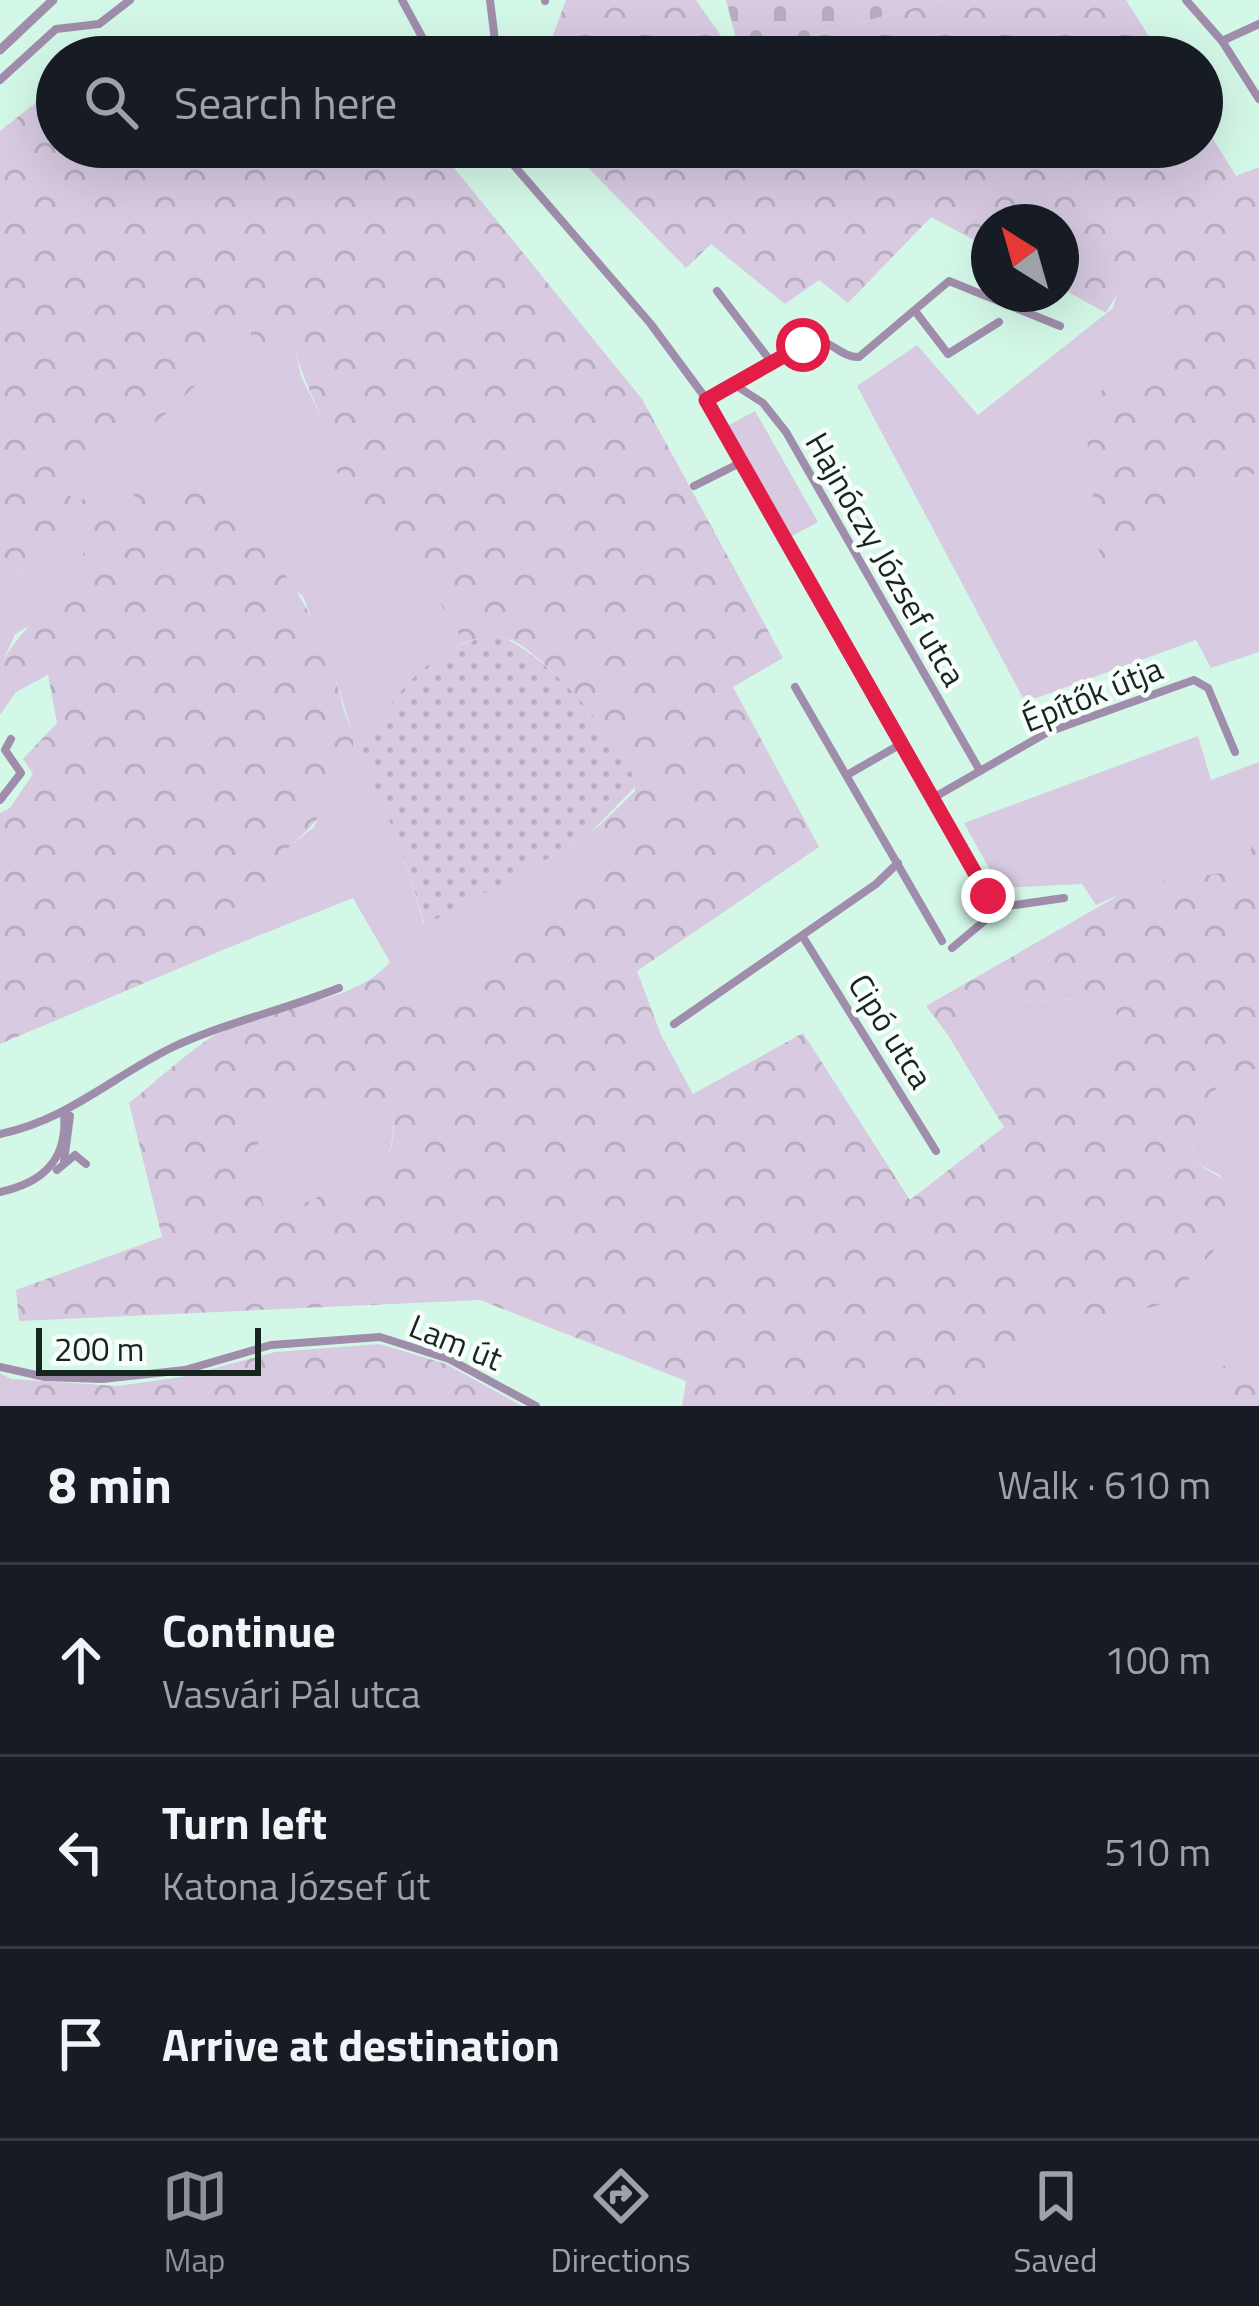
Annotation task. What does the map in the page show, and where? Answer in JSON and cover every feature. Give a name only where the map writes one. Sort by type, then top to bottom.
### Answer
[{"type":"street","points":[[0,50],[53,0]]},
{"type":"street","points":[[48,36],[56,29],[100,24],[130,0]]},
{"type":"street","points":[[402,0],[422,36]]},
{"type":"street","points":[[490,0],[494,36]]},
{"type":"street","points":[[1186,0],[1218,36]]},
{"type":"street","points":[[1223,41],[1259,24]]},
{"type":"street","points":[[1223,43],[1259,99]]},
{"type":"street","points":[[0,80],[36,47]]},
{"type":"street","points":[[516,168],[650,323],[706,400],[988,896],[1001,907]]},
{"type":"street","points":[[706,400],[817,340],[859,357],[952,281],[1060,326]]},
{"type":"street","points":[[717,291],[772,363]]},
{"type":"street","points":[[915,311],[948,354],[999,322]]},
{"type":"street","name":"Hajnóczy József utca","points":[[734,385],[763,403],[786,432],[980,771]]},
{"type":"street","points":[[694,486],[742,462]]},
{"type":"street","name":"Építők útja","points":[[933,798],[1048,732],[1198,680],[1208,688],[1234,752]]},
{"type":"street","points":[[795,687],[942,941]]},
{"type":"street","points":[[0,800],[21,773],[5,750],[11,739]]},
{"type":"street","points":[[848,775],[901,744]]},
{"type":"street","points":[[674,1024],[803,937],[898,863]]},
{"type":"street","points":[[952,948],[1001,907],[1064,898]]},
{"type":"street","name":"Cipó utca","points":[[803,937],[936,1151]]},
{"type":"street","points":[[0,1134],[66,1112],[171,1048],[339,988]]},
{"type":"street","points":[[57,1170],[70,1140],[66,1112]]},
{"type":"street","points":[[0,1192],[30,1184],[50,1170],[61,1147],[66,1112]]},
{"type":"street","points":[[64,1161],[79,1155],[86,1164]]},
{"type":"street","name":"Lam út","points":[[0,1367],[45,1377],[102,1379],[185,1370],[271,1345],[380,1337],[449,1358],[536,1406]]},
{"type":"green space","points":[[566,0],[696,0],[721,36],[553,36]]},
{"type":"green space","points":[[726,0],[943,0],[816,36],[735,36]]},
{"type":"green space","points":[[943,0],[1126,0],[1149,36],[816,36]]},
{"type":"green space","points":[[36,103],[36,168],[454,168],[642,399],[783,658],[733,687],[819,847],[637,971],[661,1035],[693,1094],[803,1033],[910,1200],[1004,1127],[987,1100],[1009,1087],[1092,1068],[1128,1038],[1114,1009],[1077,999],[997,1003],[948,1035],[926,1006],[1121,894],[1149,891],[1150,883],[1251,869],[1251,843],[1259,826],[1259,1069],[1231,1071],[1222,1081],[1202,1112],[1194,1148],[1194,1162],[1246,1192],[1241,1220],[1168,1303],[1064,1329],[936,1406],[682,1406],[686,1381],[480,1300],[19,1321],[16,1290],[162,1237],[129,1103],[218,1033],[353,988],[390,962],[441,1012],[539,938],[553,898],[608,843],[600,825],[635,791],[632,776],[605,732],[543,663],[505,638],[464,643],[399,534],[322,455],[330,438],[295,348],[262,368],[250,360],[251,323],[189,392],[147,429],[96,460],[64,472],[72,503],[87,498],[93,504],[57,547],[0,587],[0,131]],"holes":[[[314,1099],[357,1112],[392,1115],[393,1139],[385,1161],[354,1198],[327,1193],[268,1219],[251,1163],[272,1105]]]},
{"type":"green space","points":[[1223,155],[1236,176],[1259,167],[1259,472],[1194,492],[1100,561],[1083,401],[1166,356],[1181,336],[1142,297],[1117,294],[1106,313],[1079,298],[1079,204],[971,204],[971,238],[931,217],[848,303],[819,280],[785,304],[711,244],[686,268],[588,168],[1223,168]]},
{"type":"green space","points":[[1117,294],[1142,297],[1181,336],[1166,356],[1084,402],[1100,559],[1194,492],[1259,472],[1259,652],[1211,668],[1196,640],[1025,702],[857,386],[917,345],[978,415],[1113,308]]},
{"type":"green space","points":[[251,322],[250,359],[295,347],[301,376],[365,504],[399,534],[464,643],[452,649],[401,847],[424,924],[577,843],[600,825],[608,843],[553,898],[539,938],[441,1012],[390,962],[353,898],[225,949],[210,919],[287,880],[288,848],[314,827],[350,756],[353,736],[303,596],[159,499],[142,477],[136,501],[123,509],[107,565],[42,619],[15,634],[1,666],[16,692],[0,715],[0,587],[57,541],[68,513],[64,472],[147,429],[189,392]]},
{"type":"green space","points":[[755,411],[818,522],[792,536],[729,425]]},
{"type":"green space","points":[[142,476],[160,498],[195,483],[247,529],[289,580],[333,669],[352,734],[348,770],[332,800],[288,848],[295,865],[287,880],[211,919],[225,949],[0,1044],[0,813],[10,808],[33,774],[23,759],[57,723],[48,675],[16,692],[1,666],[32,623],[106,566],[83,555],[90,533],[102,520],[135,501],[132,485]]},
{"type":"green space","points":[[497,635],[537,659],[578,698],[614,744],[637,785],[584,839],[425,925],[401,847],[360,753],[399,694],[432,662],[451,650]]},
{"type":"green space","points":[[1198,736],[1211,780],[1259,762],[1259,826],[1251,843],[1252,869],[1151,883],[1150,891],[1121,894],[1096,905],[1082,884],[1000,888],[964,823]]},
{"type":"green space","points":[[1077,999],[1114,1009],[1128,1038],[1092,1068],[1009,1087],[987,1100],[948,1035],[997,1003]]},
{"type":"green space","points":[[1259,1069],[1259,1387],[1250,1378],[1206,1383],[1195,1406],[936,1406],[1064,1329],[1168,1303],[1241,1220],[1220,1175],[1194,1162],[1195,1135],[1208,1102],[1231,1070]]},
{"type":"green space","points":[[314,1099],[357,1112],[392,1114],[393,1137],[386,1162],[372,1184],[353,1198],[268,1220],[251,1163],[272,1105]]},
{"type":"green space","points":[[380,1344],[446,1364],[522,1406],[0,1406],[0,1373],[11,1379],[118,1386],[182,1377],[275,1352]]},
{"type":"green space","points":[[1234,1357],[1259,1387],[1259,1406],[1195,1406],[1206,1383]]},
{"type":"route","points":[[803,345],[706,400],[988,896]]}]
